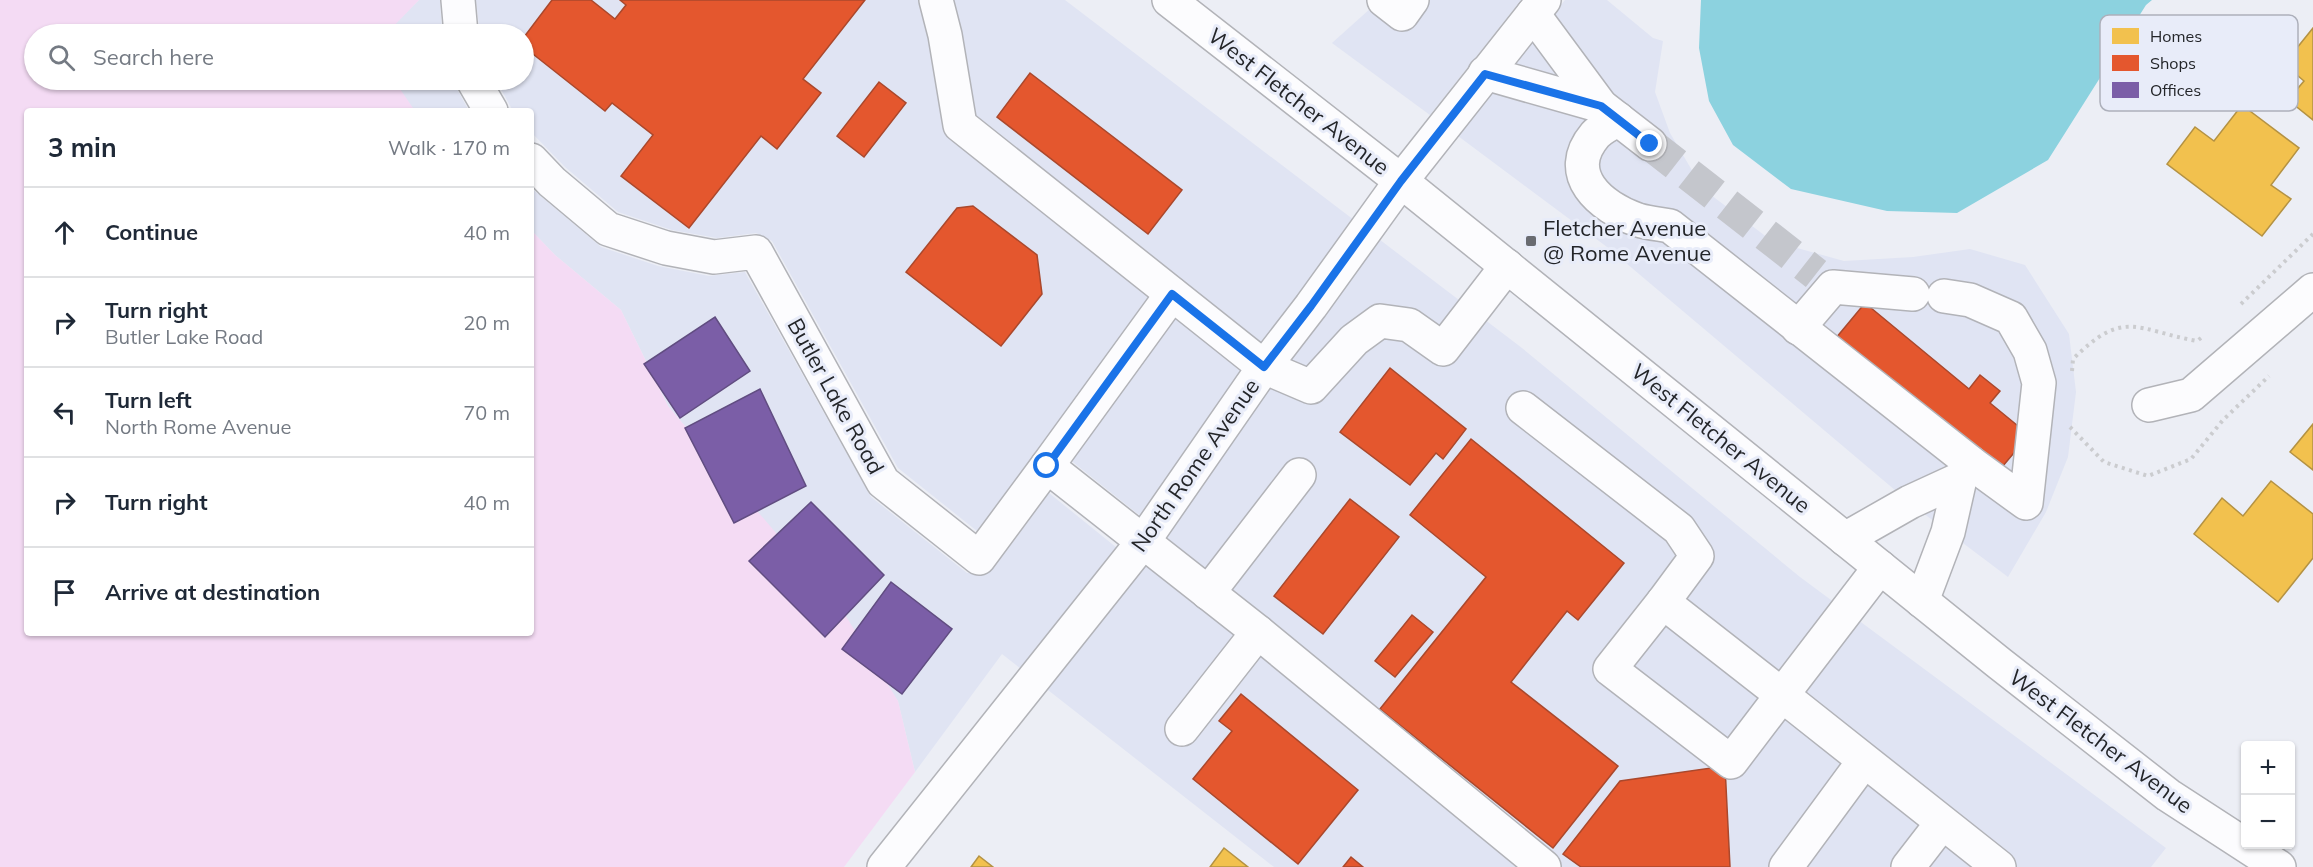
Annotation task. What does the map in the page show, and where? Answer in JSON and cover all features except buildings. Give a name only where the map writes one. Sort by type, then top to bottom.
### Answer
[{"type":"main road","points":[[458,0],[460,24]]},
{"type":"main road","points":[[936,0],[945,35],[960,125],[1264,367],[1311,387],[1354,340],[1380,321],[1409,326],[1443,349],[1507,266]]},
{"type":"main road","name":"West Fletcher Avenue","points":[[1169,0],[1401,181],[1922,601],[2168,795],[2279,867]]},
{"type":"main road","points":[[1384,0],[1402,14],[1412,0]]},
{"type":"main road","points":[[1539,7],[1610,112],[1650,144]]},
{"type":"main road","name":"North Rome Avenue","points":[[884,867],[1142,543],[1264,367],[1401,181],[1539,7]]},
{"type":"main road","points":[[1485,74],[1610,112]]},
{"type":"main road","points":[[479,90],[489,108]]},
{"type":"main road","points":[[1610,112],[1582,158],[1584,182],[1600,201],[1637,220],[1670,226],[1798,328],[1965,471],[2026,503],[2039,383],[2030,351],[2011,318],[1970,300],[1824,280],[1798,328]]},
{"type":"main road","name":"Butler Lake Road","points":[[534,163],[552,182],[608,229],[666,248],[714,257],[756,252],[883,482],[980,558],[1047,466]]},
{"type":"main road","points":[[2148,405],[2191,395],[2313,290]]},
{"type":"main road","points":[[1172,294],[1047,466],[1258,632],[1544,867]]},
{"type":"main road","points":[[1523,408],[1679,529],[1698,556],[1610,669],[1731,762],[1880,567]]},
{"type":"main road","points":[[1845,539],[1965,471]]},
{"type":"main road","points":[[1922,601],[1948,532],[1965,471]]},
{"type":"main road","points":[[1208,593],[1299,475]]},
{"type":"main road","points":[[1663,602],[1998,867]]},
{"type":"main road","points":[[1182,729],[1258,632]]},
{"type":"main road","points":[[1786,867],[1864,761]]},
{"type":"main road","points":[[1908,867],[1942,823]]},
{"type":"shaded area","points":[[0,0],[419,0],[396,24],[24,24],[24,90],[401,90],[413,108],[24,108],[24,636],[534,636],[534,233],[555,255],[621,310],[668,406],[844,613],[898,701],[915,772],[844,867],[0,867]]},
{"type":"shaded area","points":[[419,0],[440,0],[441,24],[394,24]]},
{"type":"shaded area","points":[[476,0],[1065,0],[1522,348],[1800,577],[2166,848],[2151,867],[1274,867],[1002,654],[915,772],[898,701],[719,467],[668,406],[621,310],[555,255],[534,233],[534,191],[601,247],[658,266],[709,276],[745,272],[871,497],[967,573],[994,568],[1049,493],[1143,569],[1168,538],[1059,451],[1033,456],[977,531],[898,468],[772,241],[756,233],[717,238],[672,230],[618,212],[565,167],[534,135],[534,108],[511,108],[501,90],[534,90],[534,24],[479,24]]},
{"type":"shaded area","points":[[1380,0],[1521,0],[1430,115],[1332,43]]},
{"type":"shaded area","points":[[1565,0],[1607,0],[1653,38],[1663,41],[1655,92],[1670,133],[1703,189],[1772,241],[1844,261],[1913,257],[1970,249],[2025,265],[2069,334],[2076,392],[2068,457],[2046,512],[2008,577],[1915,507],[1607,247],[1458,136]]},
{"type":"shaded area","points":[[313,90],[457,90],[467,108],[273,108]]},
{"type":"water","points":[[1701,0],[2152,0],[2140,15],[2100,15],[2100,78],[2048,160],[1957,213],[1887,211],[1791,189],[1733,145],[1709,101],[1699,48]]},
{"type":"tunnel","points":[[1650,144],[1816,274]]},
{"type":"place","name":"Fletcher Avenue @ Rome Avenue","points":[[1531,241]]},
{"type":"route","points":[[1047,466],[1172,294],[1264,367],[1401,181],[1485,74],[1601,106],[1650,144]]}]
